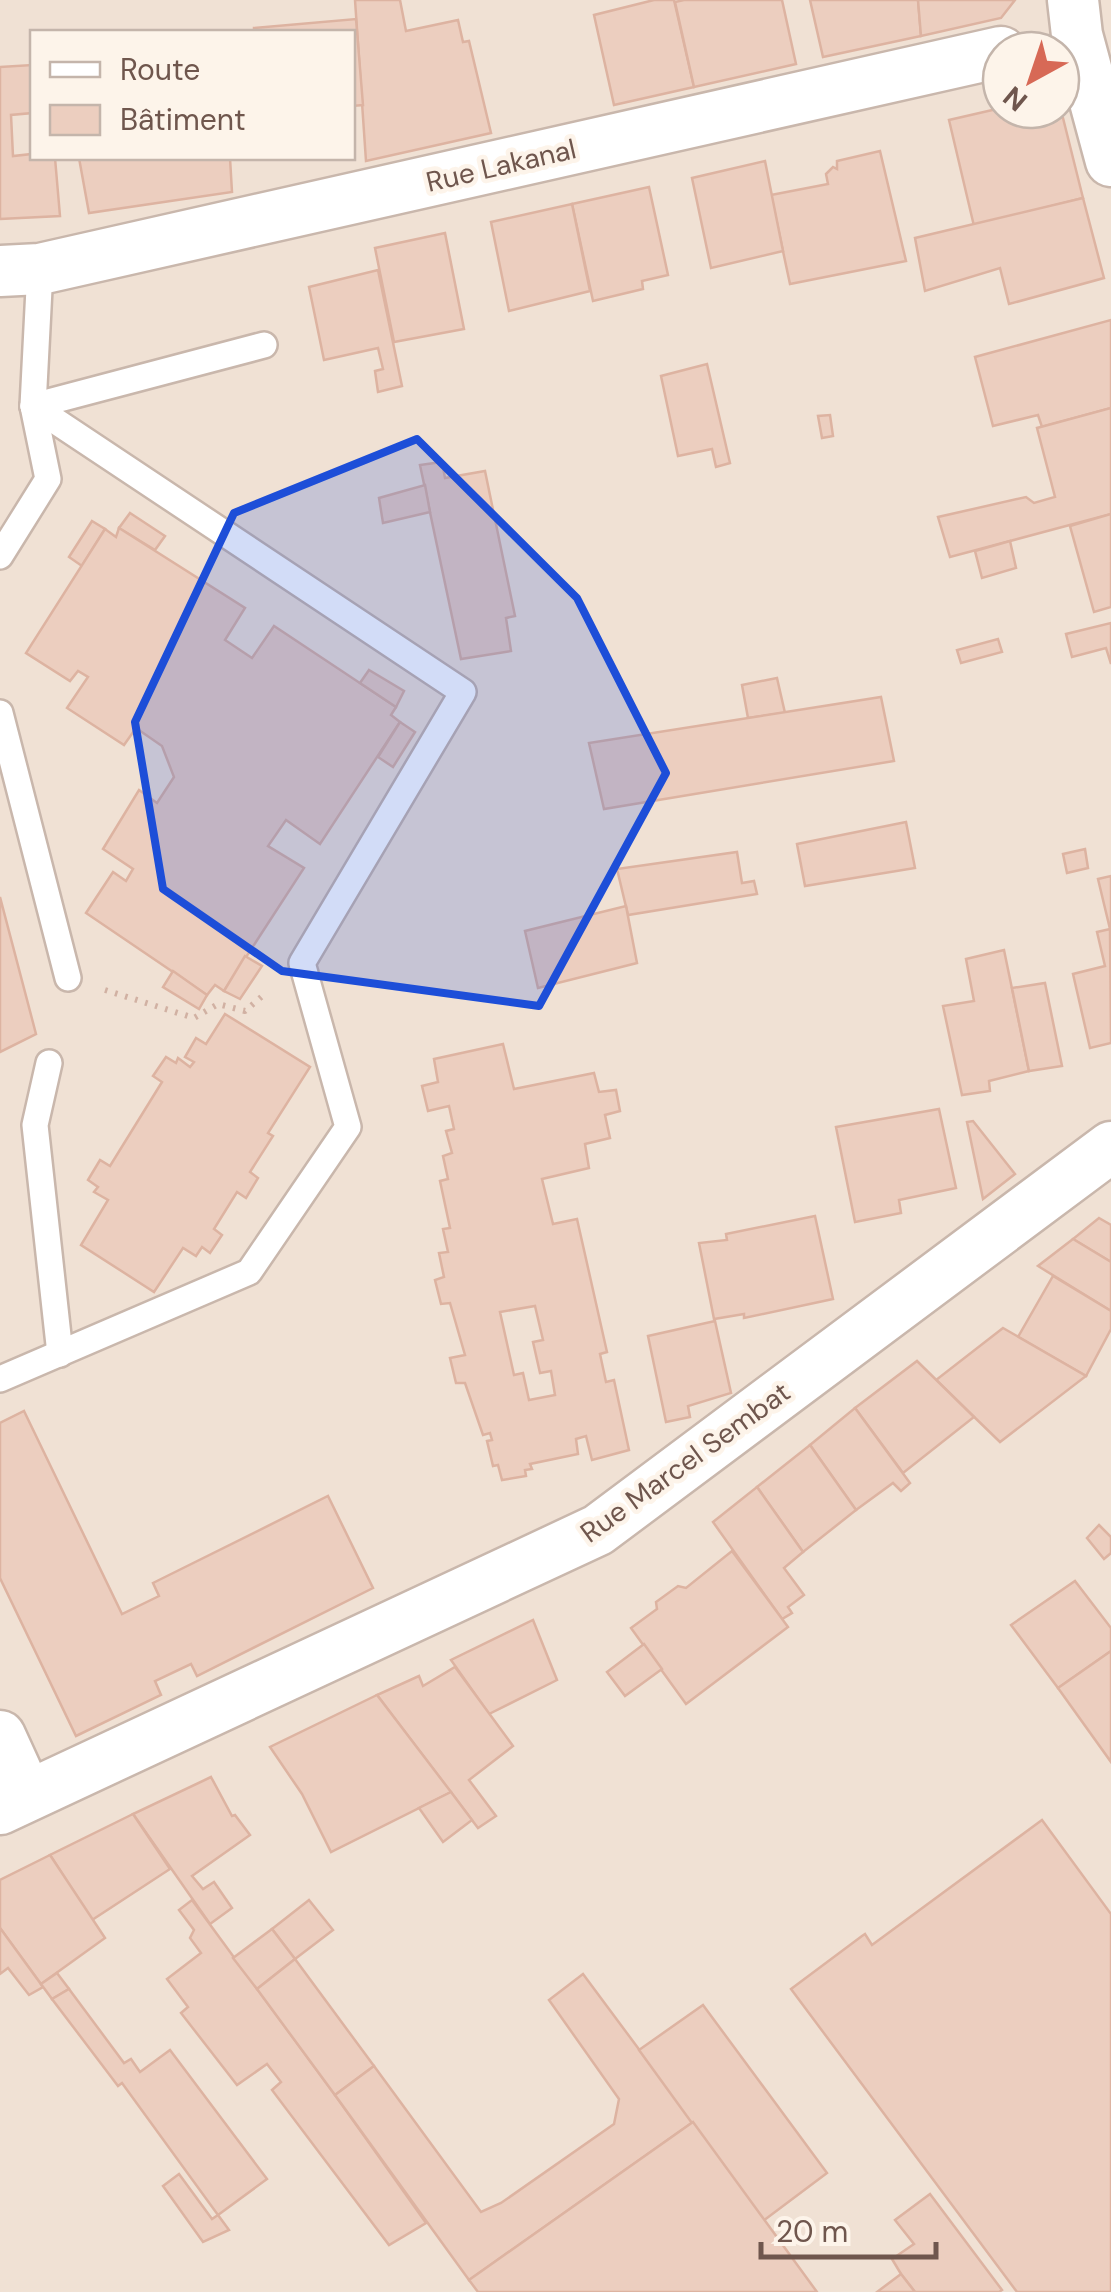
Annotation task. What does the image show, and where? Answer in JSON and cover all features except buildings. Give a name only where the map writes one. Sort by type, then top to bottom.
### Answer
[{"type":"street","points":[[1051,30],[1075,18],[1111,161]]},
{"type":"street","name":"Rue Lakanal","points":[[20,270],[981,56]]},
{"type":"street","name":"Rue Marcel Sembat","points":[[14,1802],[598,1530],[1111,1146]]},
{"type":"street","points":[[0,1736],[14,1802]]},
{"type":"lane","points":[[0,556],[48,479],[33,406],[20,270]]},
{"type":"lane","points":[[33,406],[264,345]]},
{"type":"lane","points":[[0,1380],[249,1272],[348,1127],[302,962],[463,692],[33,406]]},
{"type":"lane","points":[[0,713],[68,978]]},
{"type":"lane","points":[[49,1063],[34,1125],[60,1354]]},
{"type":"path","points":[[68,978],[194,1018],[218,1004],[244,1011],[302,962]]},
{"type":"highlighted area","points":[[417,439],[577,598],[666,773],[539,1006],[282,971],[163,889],[135,722],[234,513]]},
{"type":"shaded area","points":[[0,0],[1111,0],[1111,2292],[0,2292]]}]
